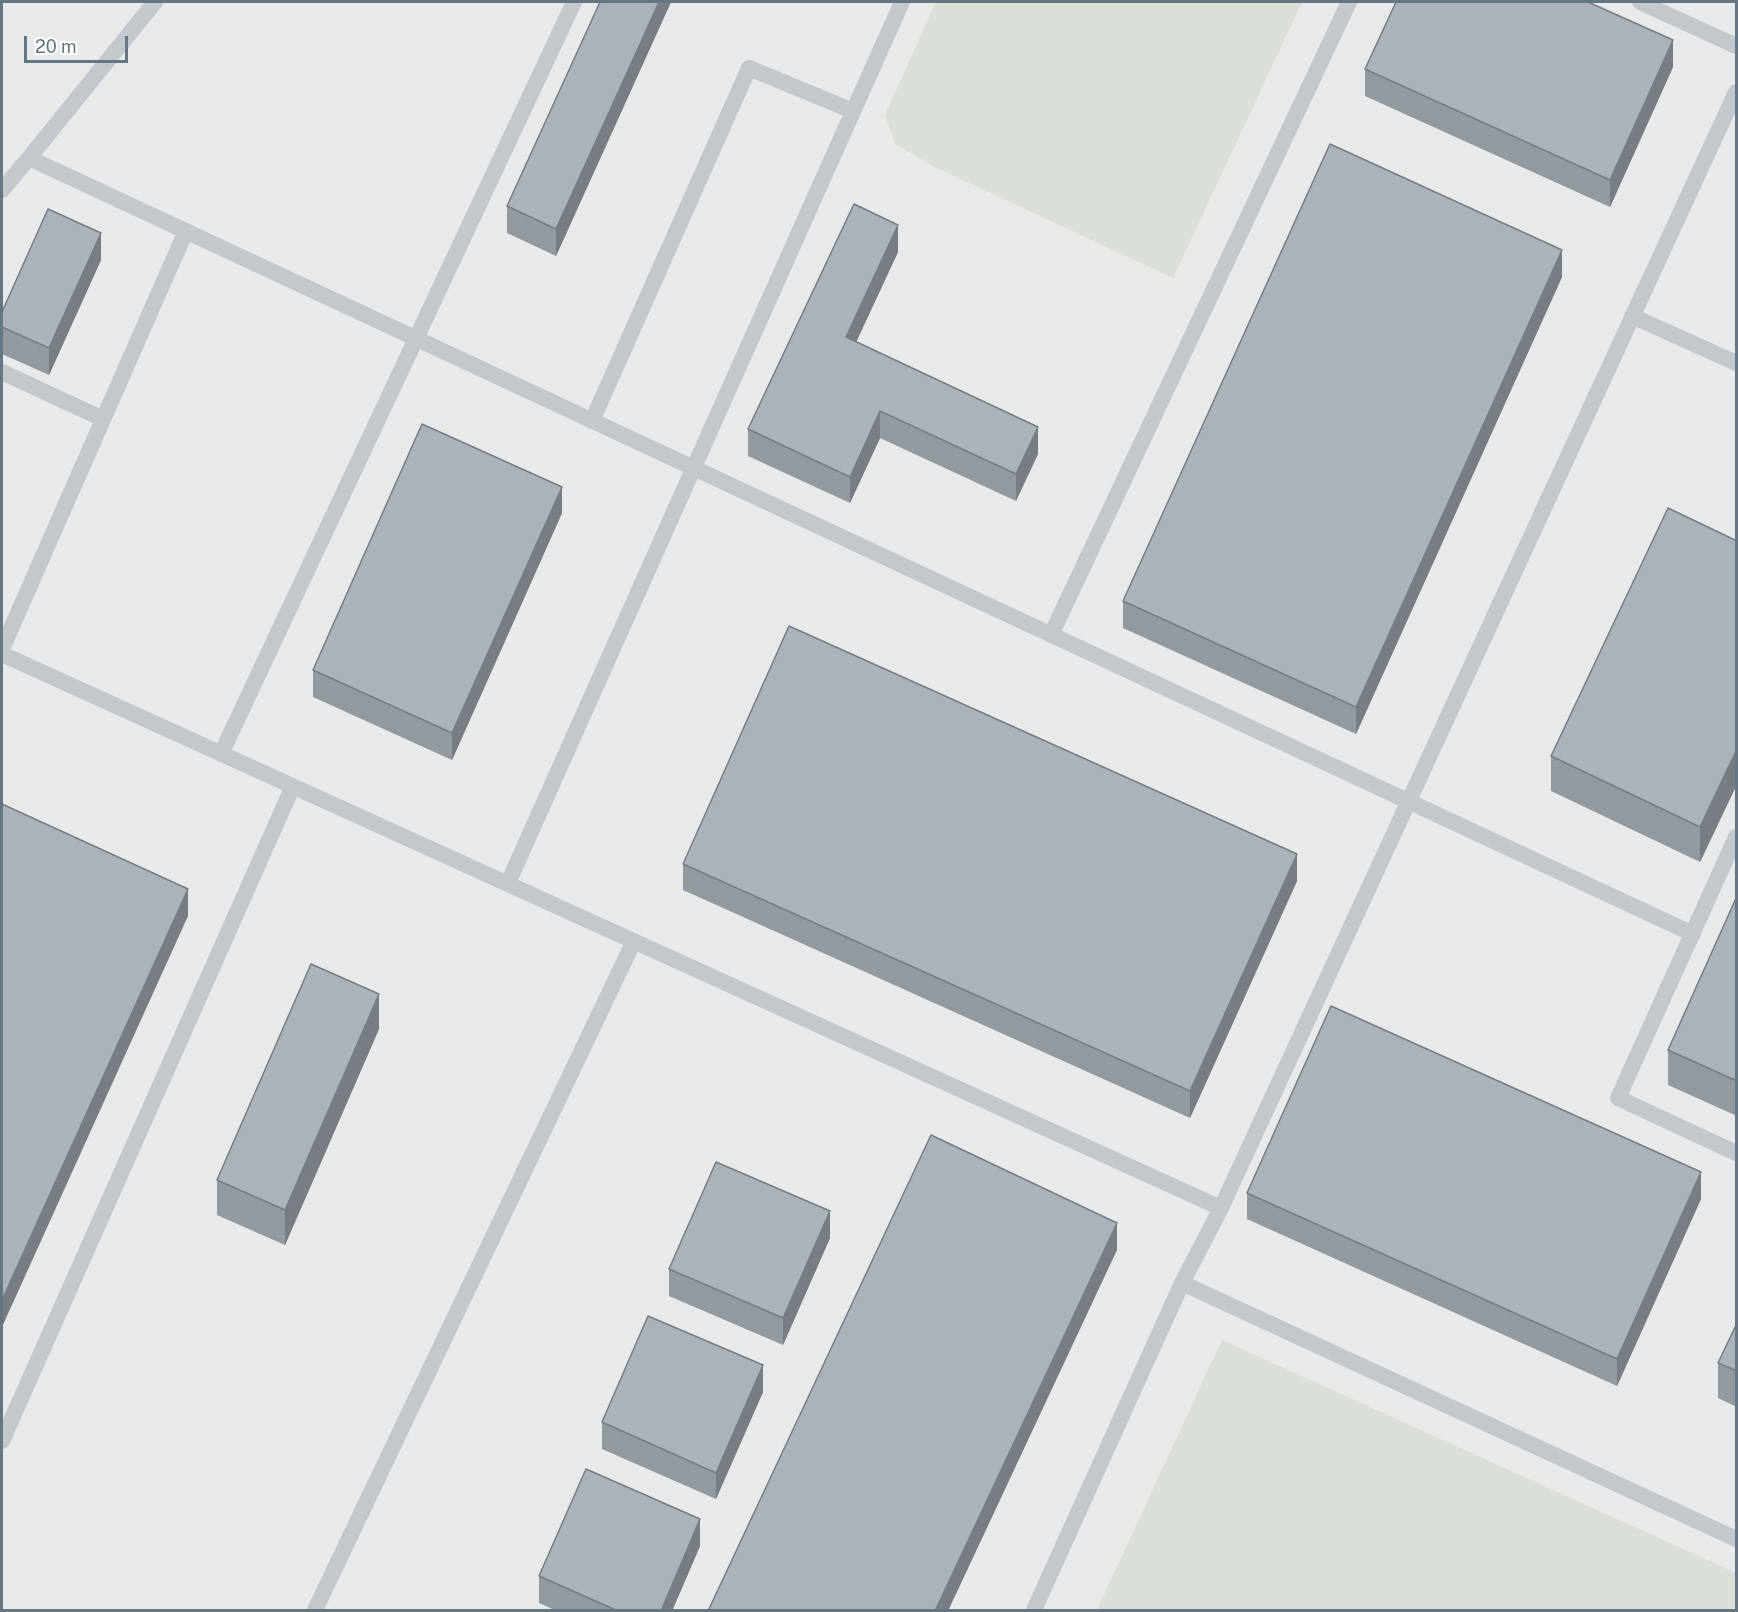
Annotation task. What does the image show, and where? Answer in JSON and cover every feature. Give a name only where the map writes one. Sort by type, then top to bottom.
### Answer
[{"type":"lane","points":[[2,190],[155,2]]},
{"type":"lane","points":[[221,754],[574,2]]},
{"type":"lane","points":[[508,883],[902,2]]},
{"type":"lane","points":[[1051,635],[1349,2]]},
{"type":"lane","points":[[1640,2],[1737,46]]},
{"type":"lane","points":[[592,421],[749,68],[853,111]]},
{"type":"lane","points":[[1034,1611],[1182,1283],[1221,1208],[1737,92]]},
{"type":"lane","points":[[29,158],[1693,934]]},
{"type":"lane","points":[[2,649],[186,231]]},
{"type":"lane","points":[[1632,316],[1737,363]]},
{"type":"lane","points":[[2,372],[103,418]]},
{"type":"lane","points":[[2,654],[1221,1208]]},
{"type":"lane","points":[[2,1441],[293,786]]},
{"type":"lane","points":[[1737,837],[1618,1098],[1737,1153]]},
{"type":"lane","points":[[315,1611],[634,941]]},
{"type":"lane","points":[[1182,1283],[1737,1539]]},
{"type":"shaded area","points":[[2,2],[1736,2],[1736,1610],[2,1610]]},
{"type":"shaded area","points":[[936,2],[1302,2],[1173,278],[935,167],[896,145],[885,115]]},
{"type":"shaded area","points":[[1222,1340],[1736,1573],[1736,1610],[1097,1610]]},
{"type":"building","points":[[600,2],[659,2],[556,229],[507,206]]},
{"type":"building","points":[[1396,2],[1588,2],[1673,40],[1610,180],[1365,69]]},
{"type":"building","points":[[1330,144],[1562,250],[1356,707],[1123,601]]},
{"type":"building","points":[[854,204],[898,225],[846,337],[1038,427],[1016,474],[880,411],[850,477],[748,429]]},
{"type":"building","points":[[48,209],[101,233],[49,348],[2,327],[2,312]]},
{"type":"building","points":[[422,424],[562,487],[452,733],[313,670]]},
{"type":"building","points":[[1668,508],[1737,541],[1737,749],[1700,827],[1551,756]]},
{"type":"building","points":[[789,626],[1297,854],[1190,1091],[683,864]]},
{"type":"building","points":[[2,804],[188,889],[2,1300]]},
{"type":"building","points":[[1737,896],[1737,1081],[1668,1050]]},
{"type":"building","points":[[311,964],[379,994],[285,1210],[217,1180]]},
{"type":"building","points":[[1331,1006],[1701,1172],[1617,1359],[1247,1193]]},
{"type":"building","points":[[931,1135],[1117,1223],[935,1611],[708,1611]]},
{"type":"building","points":[[716,1162],[830,1211],[783,1318],[669,1269]]},
{"type":"building","points":[[648,1316],[763,1365],[716,1473],[602,1422]]},
{"type":"building","points":[[1737,1323],[1737,1371],[1718,1363]]},
{"type":"building","points":[[586,1469],[700,1519],[661,1611],[618,1611],[539,1576]]}]
